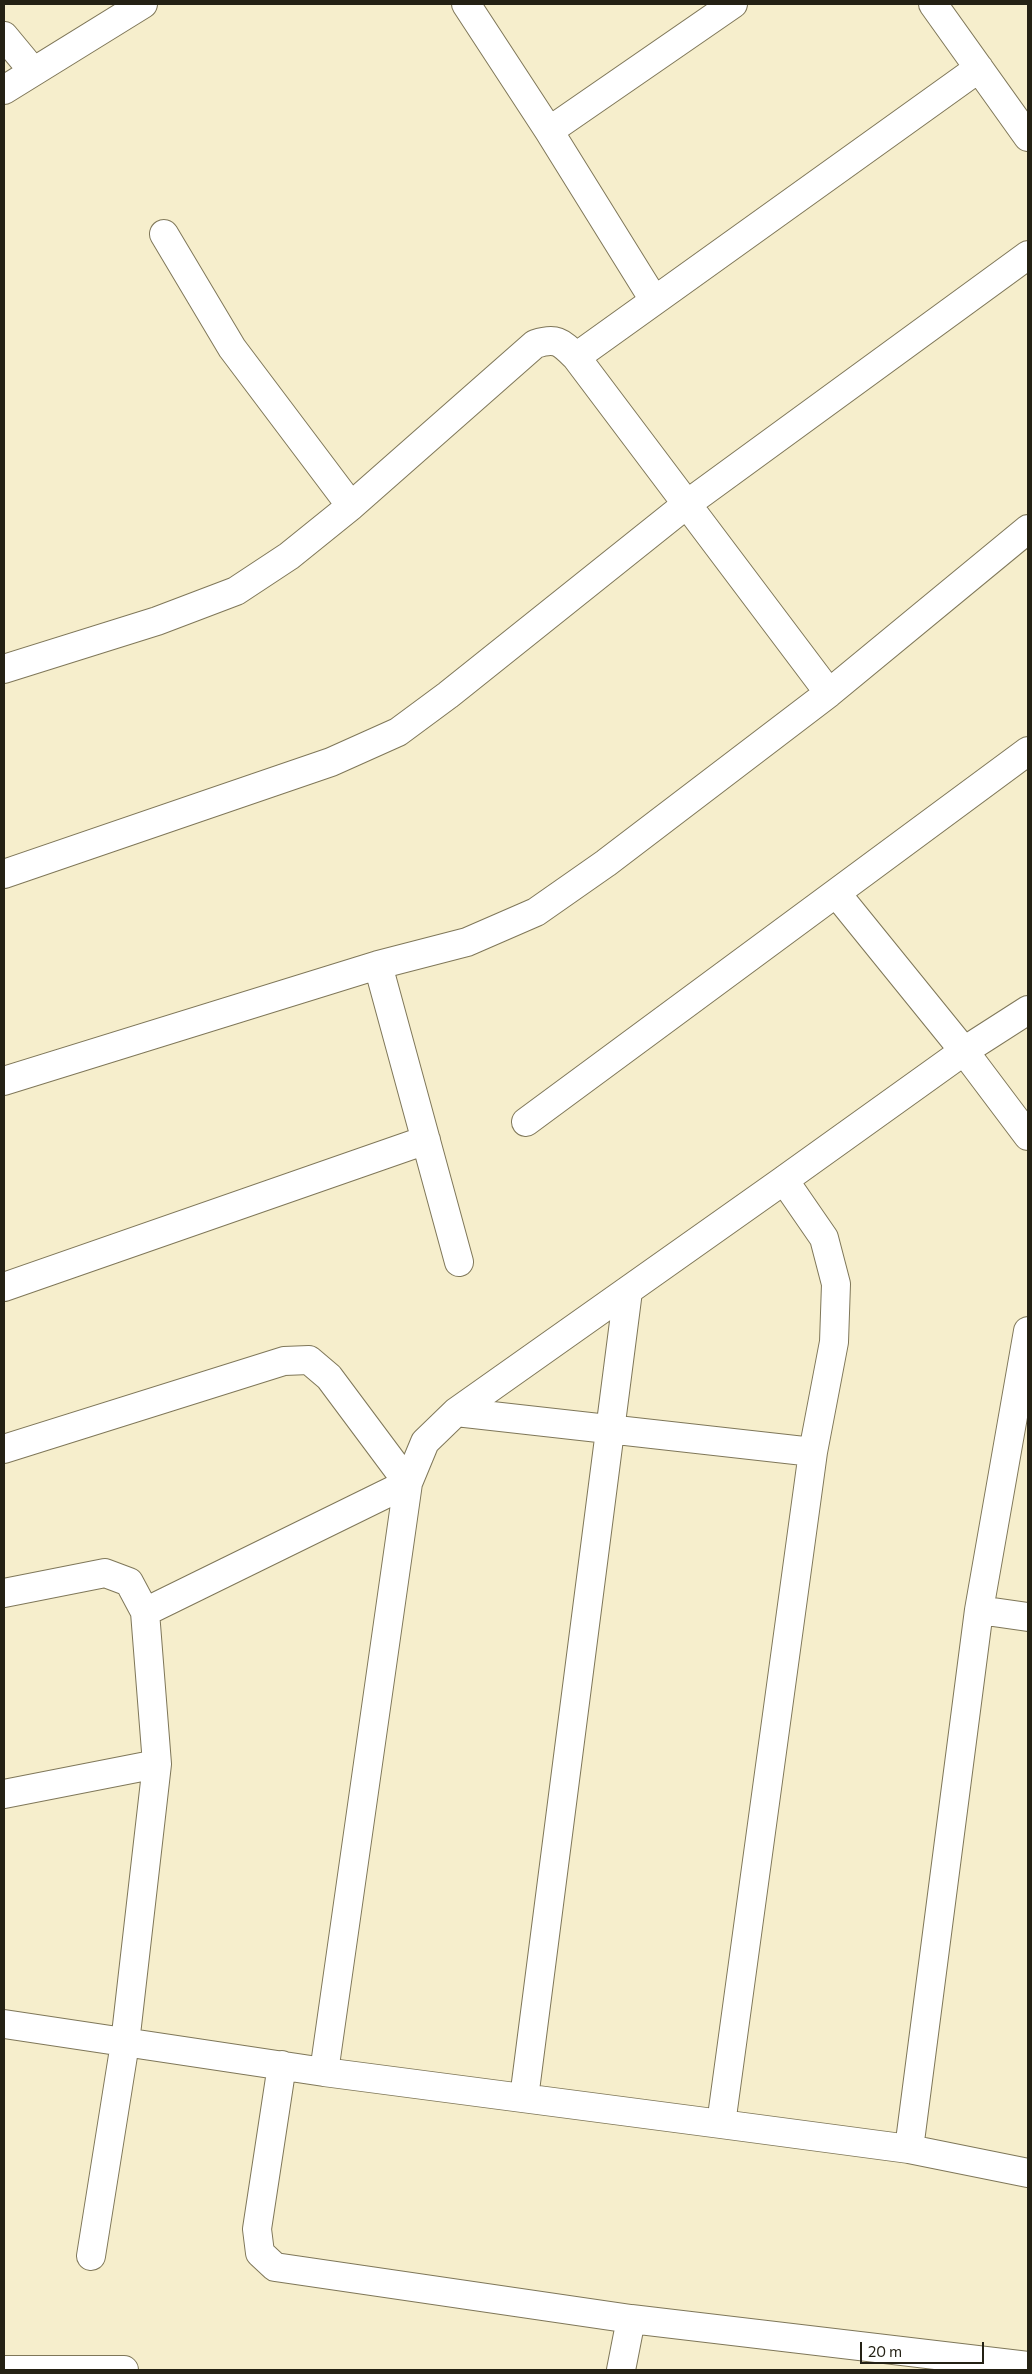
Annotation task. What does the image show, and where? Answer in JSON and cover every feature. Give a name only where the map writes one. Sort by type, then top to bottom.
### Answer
[{"type":"street","points":[[4,90],[143,4]]},
{"type":"street","points":[[466,4],[549,131],[654,300]]},
{"type":"street","points":[[549,131],[733,4]]},
{"type":"street","points":[[933,4],[1028,137]]},
{"type":"street","points":[[4,36],[34,72]]},
{"type":"street","points":[[576,358],[654,300],[980,68]]},
{"type":"street","points":[[164,234],[232,348],[351,506]]},
{"type":"street","points":[[4,874],[331,762],[398,732],[448,695],[687,504],[1028,255]]},
{"type":"street","points":[[4,669],[157,621],[236,591],[289,556],[351,506],[535,344],[549,339],[561,342],[576,358],[829,693]]},
{"type":"street","points":[[4,1081],[378,965],[467,942],[536,912],[606,863],[829,693],[1028,528]]},
{"type":"street","points":[[526,1122],[1028,751]]},
{"type":"street","points":[[836,893],[964,1051],[1028,1136]]},
{"type":"street","points":[[378,965],[459,1262]]},
{"type":"street","points":[[324,2072],[408,1483],[425,1442],[456,1412],[964,1051],[1028,1010]]},
{"type":"street","points":[[4,1287],[426,1140]]},
{"type":"street","points":[[721,2124],[813,1452],[834,1342],[836,1284],[824,1238],[784,1180]]},
{"type":"street","points":[[524,2098],[628,1291]]},
{"type":"street","points":[[909,2149],[979,1610],[1028,1331]]},
{"type":"street","points":[[4,1449],[284,1361],[309,1360],[329,1377],[408,1483]]},
{"type":"street","points":[[456,1412],[813,1452]]},
{"type":"street","points":[[145,1612],[408,1483]]},
{"type":"street","points":[[4,1593],[106,1573],[129,1582],[145,1612],[157,1764],[125,2043],[91,2256]]},
{"type":"street","points":[[979,1610],[1028,1616]]},
{"type":"street","points":[[4,1794],[157,1764]]},
{"type":"street","points":[[4,2024],[324,2072],[909,2149],[1028,2173]]},
{"type":"street","points":[[282,2065],[257,2228],[260,2252],[275,2267],[631,2319],[1028,2366]]},
{"type":"street","points":[[621,2370],[631,2319]]},
{"type":"street","points":[[4,2370],[124,2370]]}]
